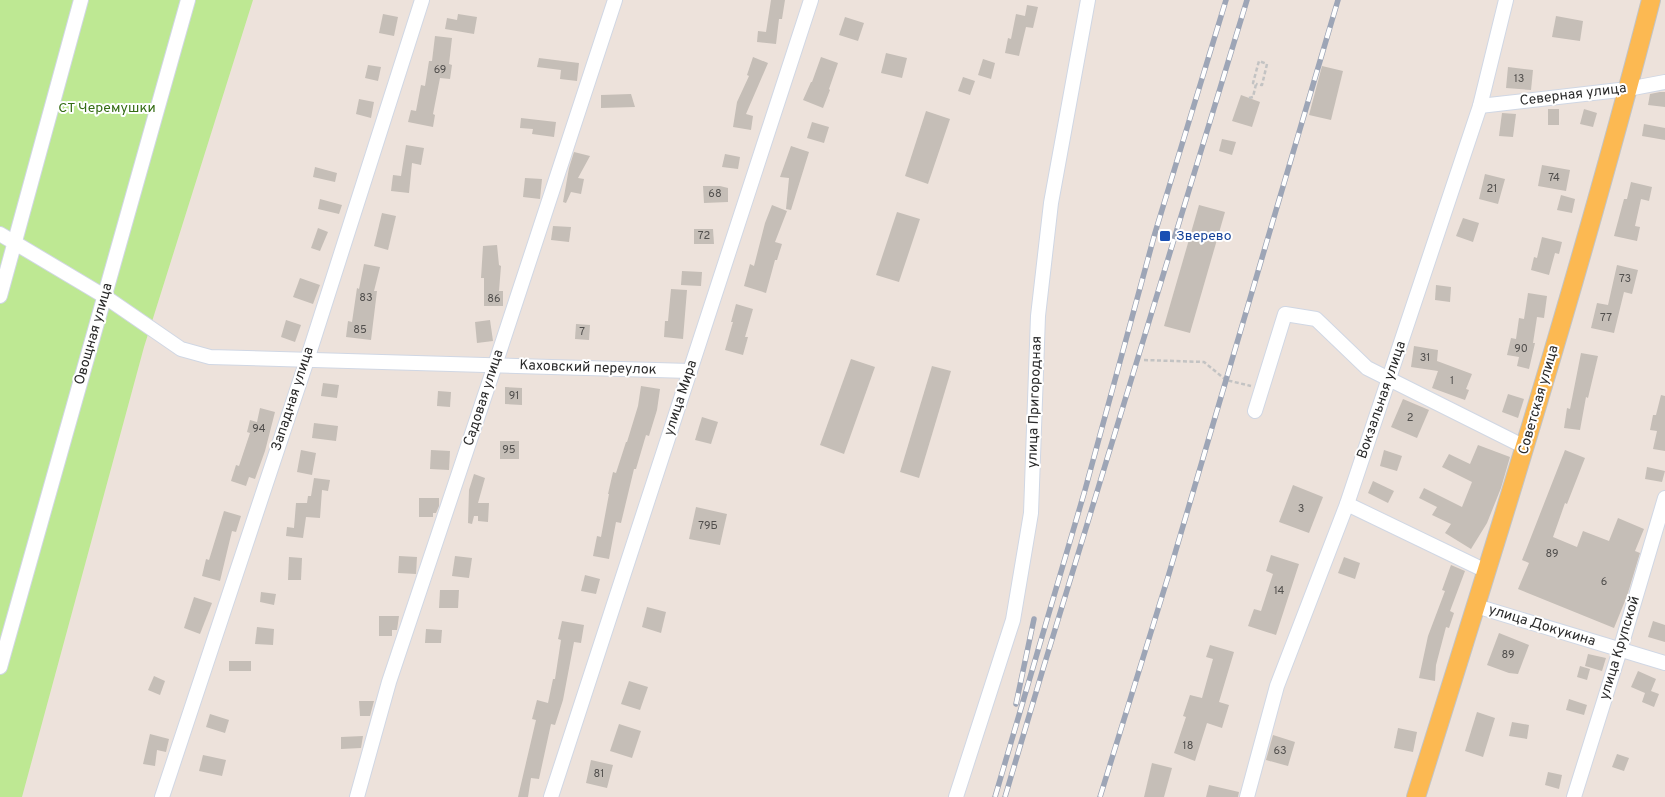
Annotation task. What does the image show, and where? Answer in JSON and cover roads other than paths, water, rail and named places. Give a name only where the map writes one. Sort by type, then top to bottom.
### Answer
[{"type":"main road","name":"Советская улица","points":[[1416,797],[1526,447],[1628,89],[1651,0]]},
{"type":"street","points":[[0,296],[81,0]]},
{"type":"street","name":"Овощная улица","points":[[0,667],[188,0]]},
{"type":"street","name":"Западная улица","points":[[162,797],[422,0]]},
{"type":"street","name":"Садовая улица","points":[[357,797],[389,682],[615,0]]},
{"type":"street","name":"улица Мира","points":[[551,797],[811,0]]},
{"type":"street","name":"улица Пригородная","points":[[956,797],[1012,620],[1031,513],[1039,306],[1051,203],[1088,0]]},
{"type":"street","name":"Вокзальная улица","points":[[1247,797],[1276,686],[1347,504],[1480,106],[1506,0]]},
{"type":"street","name":"Северная улица","points":[[1480,106],[1628,89],[1665,82]]},
{"type":"street","name":"Каховский переулок","points":[[0,234],[104,296],[180,349],[210,357],[690,370]]},
{"type":"street","points":[[1254,411],[1285,314],[1316,319],[1367,368],[1526,447]]},
{"type":"street","name":"улица Крупской","points":[[1574,797],[1665,498]]},
{"type":"street","points":[[1347,504],[1486,571]]},
{"type":"street","name":"улица Докукина","points":[[1476,606],[1665,663]]},
{"type":"railway","points":[[995,797],[1085,490],[1155,233],[1226,0]]},
{"type":"railway","points":[[1005,797],[1247,0]]},
{"type":"railway","points":[[1100,797],[1168,577],[1338,0]]},
{"type":"railway","points":[[1016,704],[1034,619]]},
{"type":"place","name":"Зверево","points":[[1165,236]]},
{"type":"park label","name":"СТ Черемушки","points":[[107,108]]}]
